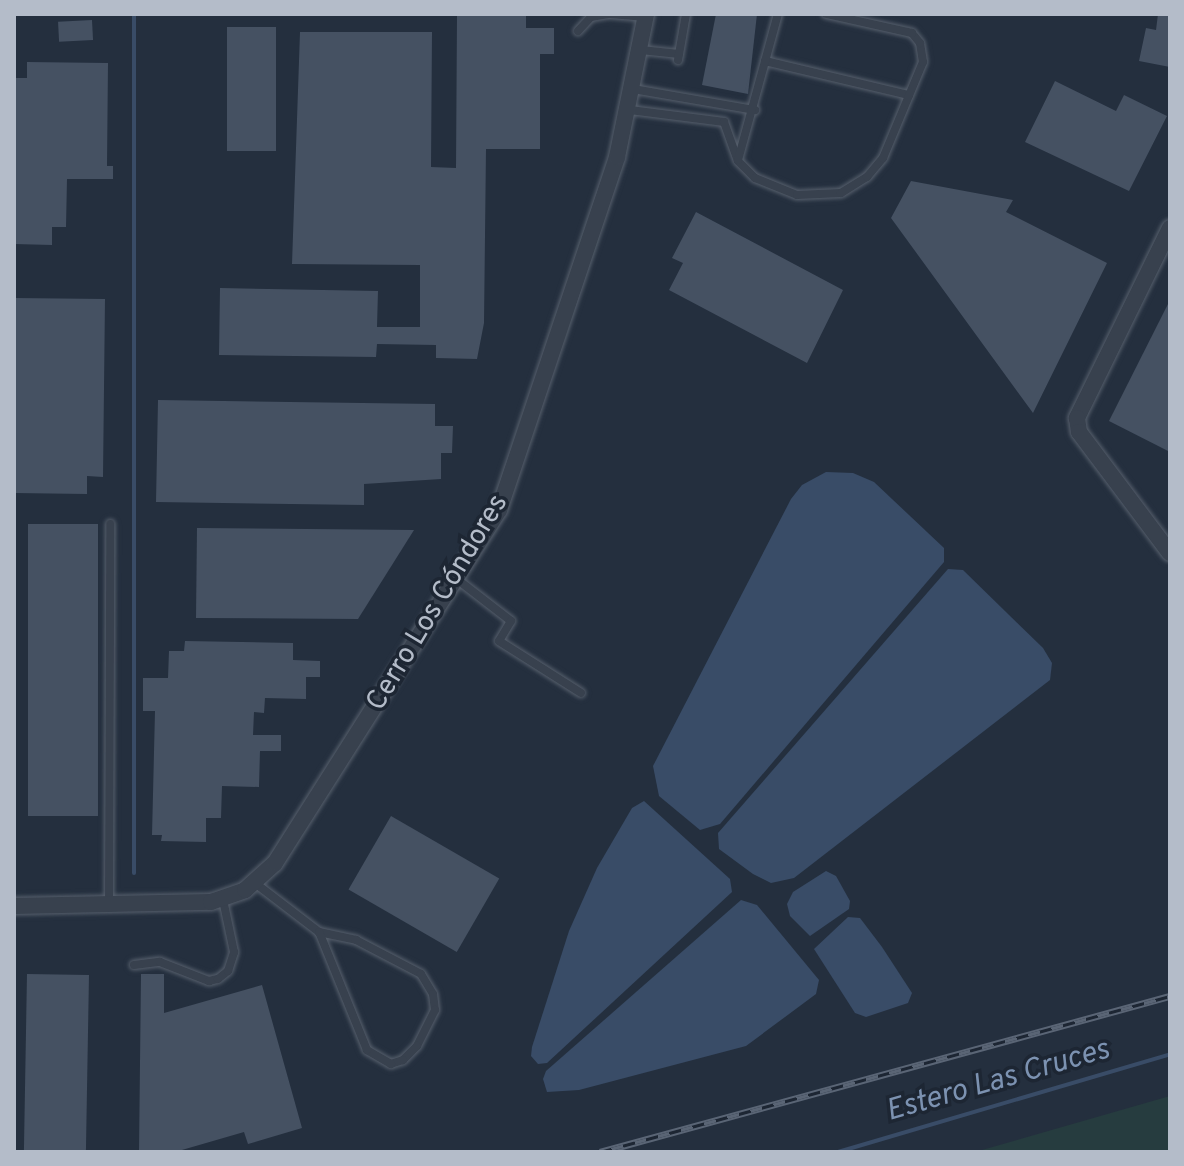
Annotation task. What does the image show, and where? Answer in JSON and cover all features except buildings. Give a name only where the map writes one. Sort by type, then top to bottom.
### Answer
[{"type":"street","name":"Cerro Los Cóndores","points":[[14,906],[109,906],[223,900],[255,883],[275,863],[458,580],[506,495],[630,110],[646,15]]},
{"type":"street","points":[[1170,228],[1077,418],[1079,432],[1170,553]]},
{"type":"lane","points":[[641,50],[679,57],[686,14]]},
{"type":"lane","points":[[738,161],[755,110],[778,14]]},
{"type":"lane","points":[[630,110],[724,122],[738,161],[777,189],[797,195],[841,193],[867,177],[883,158],[923,62],[920,43],[912,33],[826,14]]},
{"type":"lane","points":[[578,31],[591,17],[646,15]]},
{"type":"lane","points":[[765,61],[909,95]]},
{"type":"lane","points":[[633,89],[755,110]]},
{"type":"lane","points":[[109,906],[110,524]]},
{"type":"lane","points":[[458,580],[511,621],[499,641],[581,693]]},
{"type":"lane","points":[[255,883],[319,932],[356,940],[421,974],[433,994],[435,1010],[417,1046],[403,1060],[391,1064],[367,1050],[319,932]]},
{"type":"lane","points":[[134,965],[160,962],[209,981],[218,979],[228,971],[234,952],[223,900]]},
{"type":"green space","points":[[1170,1096],[1170,1152],[975,1152]]},
{"type":"water","points":[[826,472],[853,473],[874,482],[944,548],[944,562],[720,824],[700,830],[659,796],[653,766],[791,499],[802,485]]},
{"type":"water","points":[[948,569],[963,570],[1043,648],[1052,663],[1050,680],[794,878],[771,883],[753,874],[719,849],[718,833]]},
{"type":"water","points":[[644,801],[730,879],[732,892],[547,1063],[538,1064],[531,1056],[532,1047],[569,931],[597,868],[632,808]]},
{"type":"water","points":[[826,871],[836,876],[850,901],[849,909],[810,936],[790,916],[787,904],[793,892]]},
{"type":"water","points":[[741,900],[757,905],[819,980],[816,994],[746,1046],[579,1090],[547,1092],[543,1079],[546,1071]]},
{"type":"water","points":[[848,917],[860,918],[882,947],[912,993],[908,1003],[866,1017],[855,1013],[814,949]]},
{"type":"waterway","points":[[134,14],[134,873]]},
{"type":"waterway","name":"Estero Las Cruces","points":[[838,1152],[1170,1054]]},
{"type":"railway","points":[[600,1152],[1170,996]]}]
